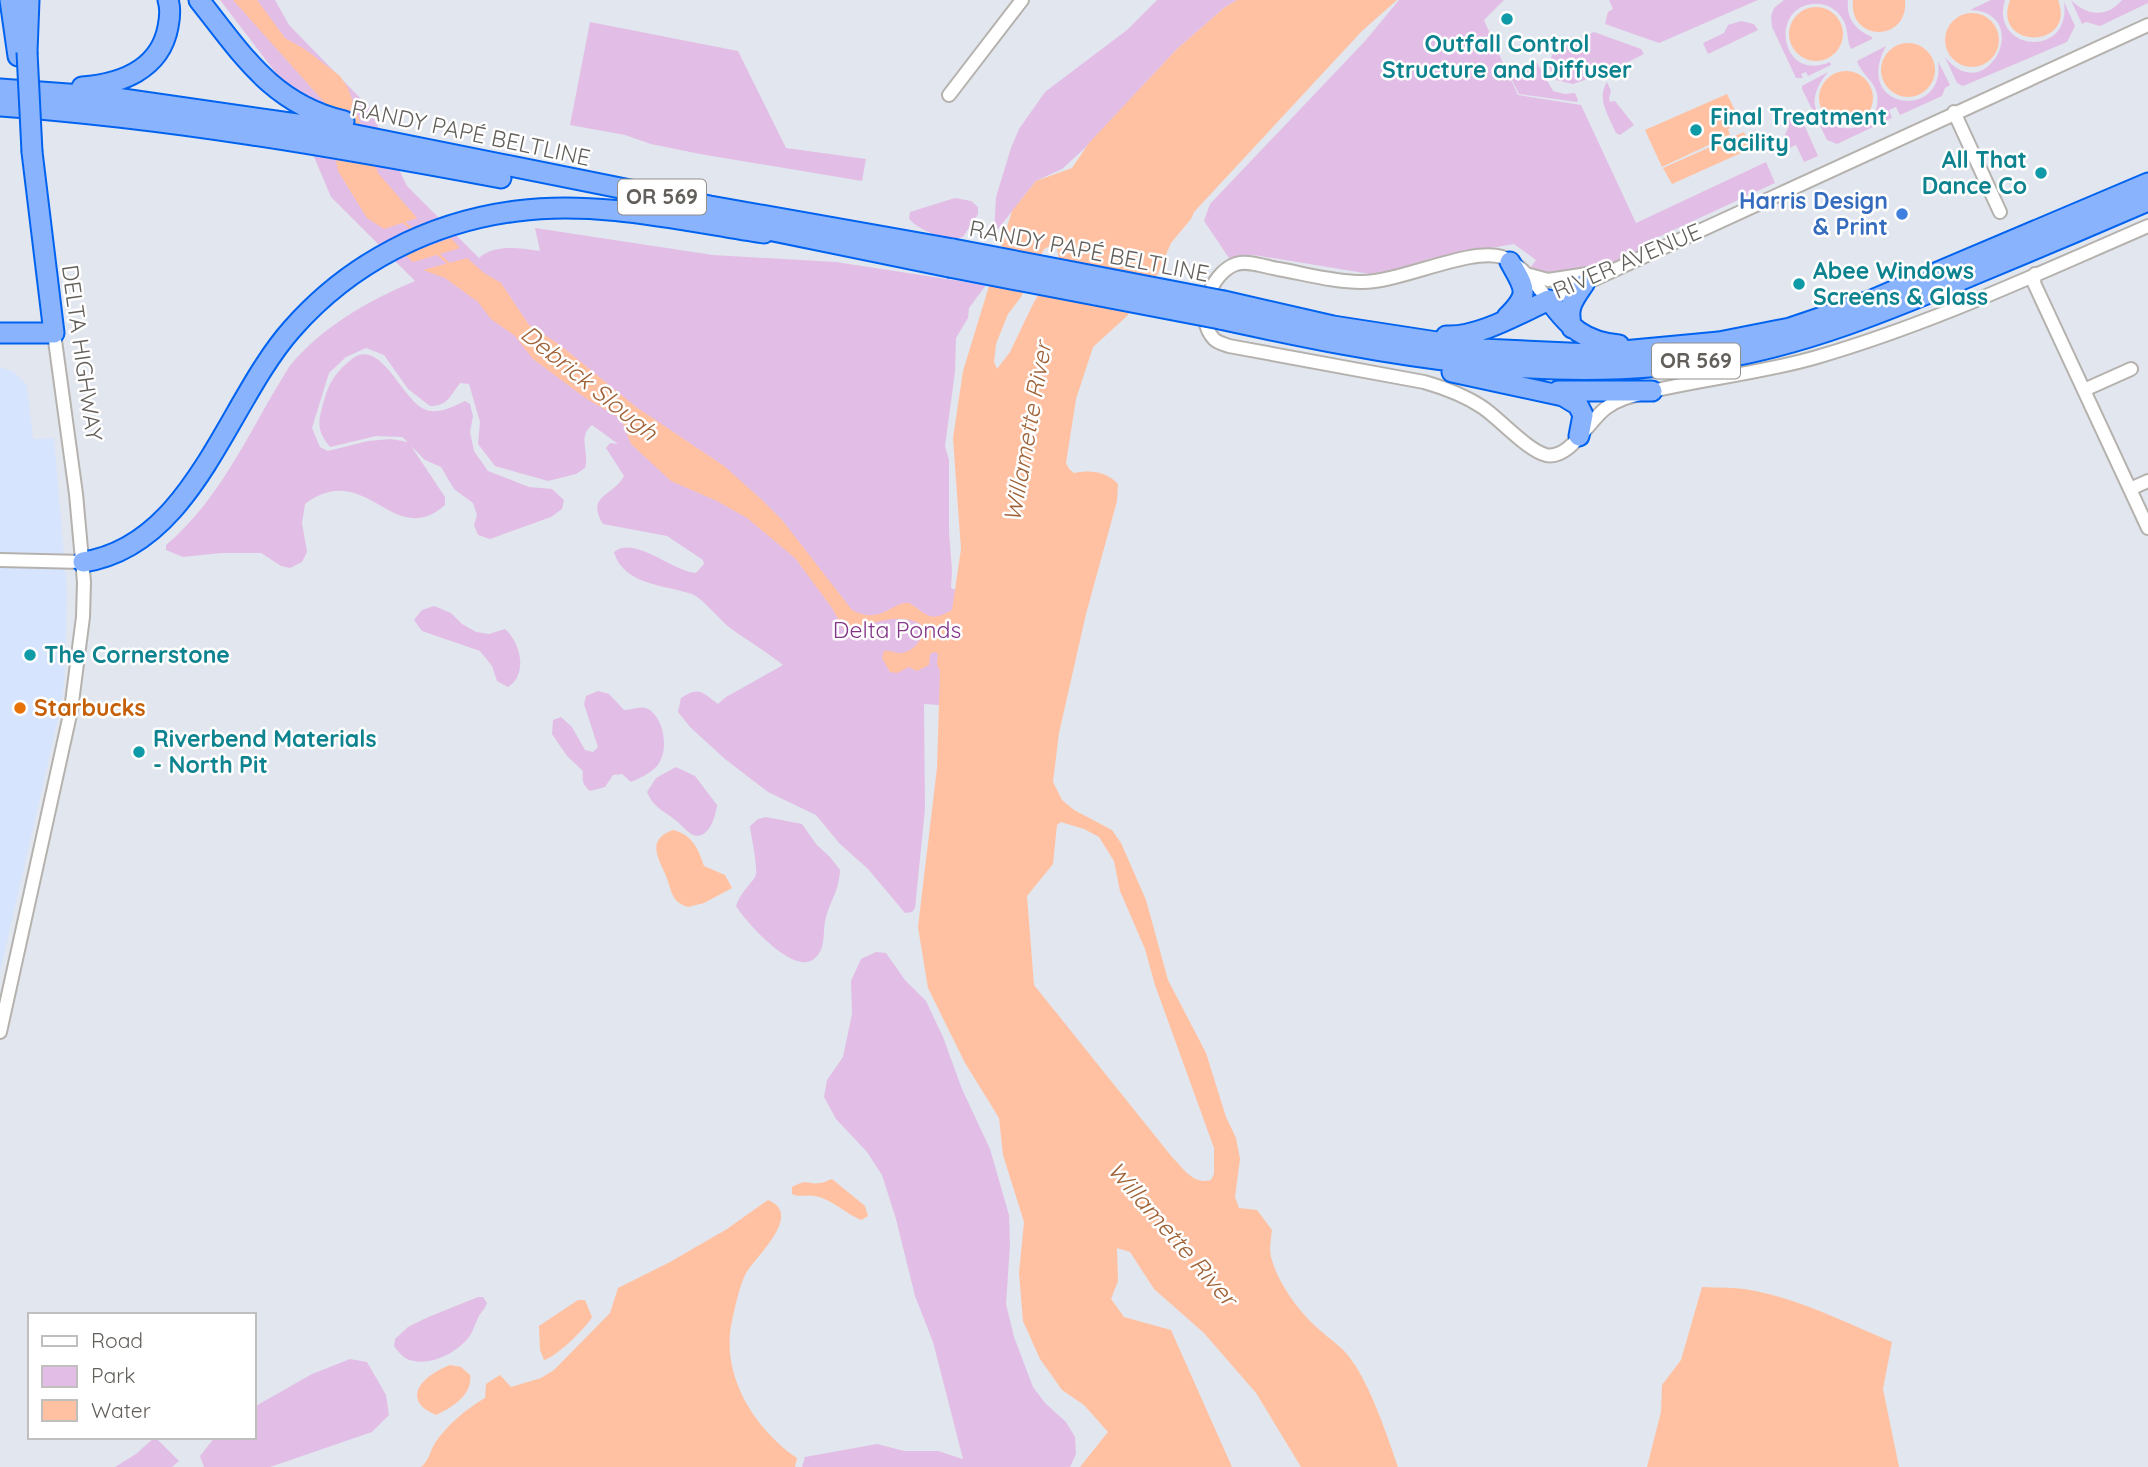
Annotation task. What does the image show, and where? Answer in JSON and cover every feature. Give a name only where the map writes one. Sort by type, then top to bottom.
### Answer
[{"type":"highway","name":"DELTA HIGHWAY","points":[[10,0],[22,54]]},
{"type":"highway","name":"DELTA HIGHWAY","points":[[20,0],[22,54],[32,152],[54,333]]},
{"type":"highway","points":[[22,54],[29,0]]},
{"type":"highway","points":[[46,91],[110,83],[146,66],[162,47],[166,37],[170,17],[168,0]]},
{"type":"highway","points":[[199,0],[263,78],[284,96],[372,140]]},
{"type":"highway","name":"RANDY PAPÉ BELTLINE","points":[[0,89],[46,91],[171,105],[313,135]]},
{"type":"highway","name":"RANDY PAPÉ BELTLINE","points":[[0,106],[372,140],[710,206],[951,258],[1222,310],[1381,352],[1503,367],[1598,370],[1721,358],[1793,342],[1861,321],[2148,201]]},
{"type":"highway","points":[[0,113],[62,111]]},
{"type":"highway","name":"RANDY PAPÉ BELTLINE","points":[[372,140],[861,248],[951,258]]},
{"type":"highway","name":"RANDY PAPÉ BELTLINE","points":[[1222,310],[1276,313],[1333,326],[1482,349],[1591,354],[1719,342],[1790,328],[1867,302],[2148,183]]},
{"type":"highway","points":[[83,562],[115,554],[165,518],[191,486],[246,394],[291,330],[354,272],[389,251],[424,235],[461,223],[535,209],[598,210],[657,216],[861,248]]},
{"type":"highway","points":[[1504,320],[1521,303],[1525,294],[1518,268]]},
{"type":"highway","points":[[1572,328],[1569,316],[1571,304],[1584,284]]},
{"type":"highway","points":[[1276,313],[1453,337],[1504,320],[1549,300],[1572,328],[1602,344],[1662,348]]},
{"type":"highway","points":[[0,333],[54,333]]},
{"type":"highway","points":[[1381,352],[1433,368],[1563,396],[1578,405],[1583,415],[1579,436]]},
{"type":"highway","points":[[1540,391],[1652,391]]},
{"type":"street","points":[[949,95],[1021,0]]},
{"type":"street","name":"RIVER AVENUE","points":[[1518,268],[1549,300],[2148,25]]},
{"type":"street","points":[[1954,112],[2000,212]]},
{"type":"street","points":[[1615,270],[1548,280],[1497,257],[1479,256],[1364,282],[1336,280],[1241,263],[1226,269],[1213,281],[1209,290],[1206,323],[1213,338],[1229,346],[1424,382],[1447,389],[1484,408],[1534,450],[1545,455],[1557,454],[1565,450],[1609,406],[1621,399],[1820,357],[1944,314],[2148,226]]},
{"type":"street","points":[[2035,274],[2034,283],[2148,528]]},
{"type":"street","name":"DELTA HIGHWAY","points":[[0,1032],[74,694],[83,617],[83,562],[54,333]]},
{"type":"street","points":[[2084,390],[2131,369]]},
{"type":"street","points":[[2130,489],[2148,481]]},
{"type":"street","points":[[0,560],[83,562]]},
{"type":"shaded area","points":[[0,367],[14,372],[27,385],[33,439],[54,438],[67,591],[62,702],[0,972]]},
{"type":"green space","name":"Delta Ponds","points":[[220,0],[275,0],[289,25],[368,106],[407,186],[479,258],[500,249],[540,251],[535,228],[713,255],[836,262],[986,285],[969,308],[968,318],[956,338],[955,372],[945,446],[949,460],[951,588],[956,590],[939,705],[924,704],[925,809],[915,908],[912,912],[905,913],[868,869],[839,843],[816,815],[768,792],[725,759],[690,727],[678,712],[681,698],[687,694],[700,692],[718,704],[783,665],[729,627],[696,596],[646,582],[626,571],[619,563],[614,552],[622,548],[632,548],[686,571],[696,573],[704,564],[703,560],[667,536],[603,524],[598,514],[599,501],[624,476],[606,448],[610,443],[618,444],[592,425],[585,435],[585,468],[576,474],[548,481],[495,466],[478,444],[480,422],[469,384],[460,383],[445,402],[430,406],[408,389],[384,355],[366,348],[346,357],[329,373],[312,428],[320,447],[328,451],[368,441],[391,439],[408,442],[402,437],[376,436],[330,447],[323,438],[319,424],[320,414],[332,380],[352,359],[363,354],[372,356],[391,372],[424,409],[440,411],[465,401],[470,404],[473,416],[470,432],[474,451],[488,471],[529,487],[552,489],[564,500],[562,509],[551,517],[490,539],[478,535],[474,525],[477,515],[473,503],[454,489],[441,467],[425,460],[411,446],[445,497],[445,505],[427,516],[410,518],[345,491],[326,493],[305,504],[302,523],[307,552],[302,562],[290,568],[281,566],[261,553],[183,557],[166,550],[166,545],[204,506],[220,484],[289,367],[301,353],[346,316],[415,281],[331,197],[282,81]]},
{"type":"green space","points":[[1157,0],[1237,0],[1177,49],[1062,169],[1036,181],[994,234],[996,197],[1019,129],[1045,92],[1127,30]]},
{"type":"green space","points":[[1399,0],[1504,0],[1484,20],[1503,63],[1515,68],[1536,61],[1553,91],[1575,93],[1578,100],[1519,94],[1505,66],[1518,95],[1581,105],[1636,223],[1766,162],[1775,183],[1652,240],[1648,249],[1622,260],[1572,273],[1542,272],[1531,267],[1536,260],[1514,244],[1428,259],[1406,268],[1370,274],[1254,255],[1229,258],[1204,221],[1210,204],[1365,41]]},
{"type":"green space","points":[[1609,0],[1758,0],[1659,43],[1605,24],[1608,12],[1613,9]]},
{"type":"green space","points":[[1784,0],[1848,0],[1853,23],[1872,39],[1851,49],[1844,22],[1835,10],[1820,4],[1803,6],[1792,14],[1787,26],[1786,40],[1790,52],[1799,62],[1813,66],[1830,62],[1831,65],[1808,76],[1806,72],[1801,74],[1803,78],[1796,78],[1772,27],[1771,16],[1774,8]]},
{"type":"green space","points":[[1991,0],[2005,0],[2003,17],[2009,30],[2019,38],[2032,42],[2045,40],[2056,33],[2063,21],[2064,2],[2075,26],[2067,42],[1963,86],[1957,83],[1945,57],[1961,70],[1976,72],[1989,66],[1998,54],[2002,40],[1999,26],[1989,15],[1970,10]]},
{"type":"green space","points":[[2071,0],[2090,12],[2097,13],[2110,10],[2122,0],[2148,0],[2148,3],[2100,26],[2086,22],[2082,24]]},
{"type":"green space","points":[[1741,21],[1754,24],[1758,30],[1708,54],[1703,43],[1724,33],[1728,25]]},
{"type":"green space","points":[[590,22],[738,51],[786,148],[866,159],[862,181],[700,154],[651,144],[625,135],[570,125]]},
{"type":"green space","points":[[1594,32],[1641,49],[1644,54],[1608,72],[1573,84],[1556,80],[1548,65],[1554,51]]},
{"type":"green space","points":[[1886,46],[1879,68],[1881,84],[1889,95],[1902,100],[1916,100],[1929,93],[1937,80],[1938,61],[1950,85],[1945,88],[1942,96],[1900,115],[1896,107],[1889,110],[1892,118],[1837,144],[1827,140],[1802,86],[1828,72],[1816,92],[1816,108],[1824,120],[1837,127],[1852,128],[1866,123],[1875,112],[1877,94],[1857,61]]},
{"type":"green space","points":[[1607,82],[1611,91],[1610,102],[1615,101],[1634,125],[1620,135],[1616,133],[1603,101]]},
{"type":"green space","points":[[1794,119],[1803,122],[1818,156],[1804,162],[1796,145],[1789,148],[1784,137],[1789,126],[1784,124]]},
{"type":"green space","points":[[955,198],[971,201],[978,207],[978,214],[963,237],[949,238],[934,234],[909,219],[910,212]]},
{"type":"green space","points":[[434,606],[451,613],[462,624],[476,632],[489,634],[505,629],[515,642],[520,659],[518,675],[514,682],[508,687],[497,681],[492,666],[480,651],[422,631],[414,620],[422,610]]},
{"type":"green space","points":[[598,691],[609,694],[624,710],[646,708],[652,712],[661,726],[664,744],[660,761],[647,774],[631,782],[622,774],[613,775],[605,787],[590,791],[583,782],[583,771],[567,756],[552,734],[553,720],[561,717],[572,727],[585,750],[593,752],[598,747],[584,704],[586,696]]},
{"type":"green space","points":[[676,767],[695,776],[717,805],[710,827],[702,835],[691,834],[655,805],[647,792],[656,778]]},
{"type":"green space","points":[[766,817],[802,824],[840,870],[826,917],[823,944],[819,954],[806,962],[784,955],[760,935],[736,906],[756,873],[750,826],[758,819]]},
{"type":"green space","points":[[876,952],[886,953],[905,980],[926,1001],[990,1149],[1009,1215],[1006,1304],[1014,1337],[1033,1387],[1045,1403],[1066,1422],[1075,1437],[1076,1454],[1070,1467],[802,1467],[805,1457],[877,1444],[904,1451],[938,1451],[963,1459],[933,1342],[915,1296],[882,1175],[867,1152],[836,1119],[824,1097],[827,1080],[843,1057],[852,1014],[851,981],[861,959]]},
{"type":"green space","points":[[483,1297],[487,1303],[485,1307],[469,1337],[449,1354],[431,1361],[413,1361],[405,1358],[394,1346],[395,1339],[408,1327]]},
{"type":"green space","points":[[350,1359],[367,1362],[386,1395],[389,1415],[372,1432],[270,1467],[204,1467],[200,1456],[213,1439],[256,1439],[256,1406],[312,1374]]},
{"type":"green space","points":[[153,1439],[157,1439],[179,1461],[172,1467],[115,1467]]},
{"type":"water","points":[[233,0],[257,0],[285,38],[340,76],[348,88],[378,173],[417,218],[384,229],[367,218],[338,171],[325,103]]},
{"type":"water","name":"Willamette River","points":[[1237,0],[1397,0],[1362,31],[1194,212],[1171,243],[1157,275],[1126,317],[1093,347],[1076,399],[1066,463],[1074,473],[1098,472],[1108,476],[1118,484],[1117,501],[1086,614],[1059,733],[1053,782],[1062,800],[1074,810],[1112,830],[1121,843],[1146,900],[1168,980],[1206,1053],[1226,1117],[1236,1138],[1240,1159],[1235,1197],[1239,1208],[1257,1210],[1272,1230],[1271,1257],[1284,1288],[1314,1325],[1350,1358],[1377,1410],[1398,1467],[1301,1467],[1256,1393],[1204,1333],[1154,1289],[1130,1252],[1117,1248],[1118,1281],[1111,1299],[1124,1317],[1171,1330],[1232,1467],[1080,1467],[1108,1432],[1084,1405],[1062,1390],[1040,1359],[1023,1321],[1019,1273],[1024,1222],[1003,1155],[999,1118],[965,1063],[928,988],[918,927],[937,768],[940,671],[937,664],[938,654],[930,654],[929,665],[917,671],[909,667],[897,673],[890,672],[882,658],[884,651],[902,653],[915,647],[922,635],[923,626],[911,620],[896,619],[873,623],[846,633],[832,608],[795,558],[747,518],[717,501],[671,481],[631,444],[621,419],[587,399],[533,359],[515,336],[491,319],[478,302],[445,278],[423,270],[467,258],[501,283],[529,325],[560,345],[636,407],[724,466],[762,500],[782,520],[852,610],[871,615],[909,603],[927,615],[938,616],[952,610],[961,549],[953,438],[963,371],[1012,211],[1036,181],[1072,168],[1089,143],[1177,49]],"holes":[[[1056,243],[1059,259],[1010,352],[997,369],[994,362],[996,344],[1008,314],[1021,297],[1044,249]],[[1061,822],[1099,837],[1114,861],[1120,891],[1145,949],[1155,985],[1214,1148],[1214,1174],[1211,1180],[1194,1178],[1172,1157],[1034,985],[1027,896],[1053,864],[1057,825]]]},
{"type":"water","points":[[1853,0],[1905,0],[1904,14],[1898,24],[1889,30],[1868,30],[1854,14]]},
{"type":"water","points":[[2010,0],[2058,0],[2061,16],[2056,28],[2046,35],[2034,38],[2022,35],[2012,28],[2007,16]]},
{"type":"water","points":[[1816,7],[1835,15],[1843,34],[1835,53],[1816,61],[1797,53],[1789,34],[1797,15]]},
{"type":"water","points":[[1972,13],[1991,21],[1999,40],[1991,59],[1972,67],[1953,59],[1945,40],[1953,21]]},
{"type":"water","points":[[1908,43],[1927,51],[1935,70],[1927,89],[1908,97],[1889,89],[1881,70],[1889,51]]},
{"type":"water","points":[[1846,71],[1865,79],[1873,98],[1865,117],[1846,125],[1827,117],[1819,98],[1827,79]]},
{"type":"water","points":[[1727,94],[1741,123],[1728,129],[1730,135],[1662,167],[1645,130]]},
{"type":"water","points":[[1744,132],[1752,148],[1672,184],[1663,168]]},
{"type":"water","points":[[451,238],[460,248],[413,262],[405,255]]},
{"type":"water","points":[[673,830],[690,839],[704,866],[725,875],[732,888],[704,903],[688,907],[678,902],[671,891],[656,850],[659,839]]},
{"type":"water","points":[[832,1179],[865,1206],[868,1216],[861,1220],[821,1198],[792,1194],[792,1187],[798,1184],[822,1183]]},
{"type":"water","points":[[768,1200],[778,1207],[781,1216],[779,1226],[743,1280],[732,1321],[731,1361],[736,1380],[754,1416],[781,1446],[797,1458],[795,1467],[421,1467],[445,1430],[464,1412],[485,1398],[486,1384],[500,1375],[511,1387],[541,1378],[554,1370],[610,1313],[618,1288],[727,1229]]},
{"type":"water","points":[[1702,1287],[1744,1289],[1787,1299],[1892,1342],[1883,1389],[1899,1467],[1647,1467],[1661,1412],[1662,1385],[1681,1360]]},
{"type":"water","points":[[578,1300],[585,1300],[592,1317],[570,1342],[544,1360],[540,1350],[539,1326]]},
{"type":"water","points":[[450,1365],[461,1367],[470,1375],[470,1382],[460,1400],[436,1415],[419,1402],[419,1387],[432,1374]]},
{"type":"waterway","name":"Debrick Slough","points":[[402,221],[413,230]]},
{"type":"waterway","name":"Debrick Slough","points":[[438,254],[449,264]]},
{"type":"place","name":"Outfall Control Structure and Diffuser","points":[[1507,19]]},
{"type":"place","name":"Final Treatment Facility","points":[[1696,130]]},
{"type":"place","name":"All That Dance Co","points":[[2041,173]]},
{"type":"place","name":"Harris Design & Print","points":[[1902,214]]},
{"type":"place","name":"Abee Windows Screens & Glass","points":[[1799,284]]},
{"type":"place","name":"The Cornerstone","points":[[30,655]]},
{"type":"place","name":"Starbucks","points":[[20,708]]},
{"type":"place","name":"Riverbend Materials - North Pit","points":[[139,752]]}]
